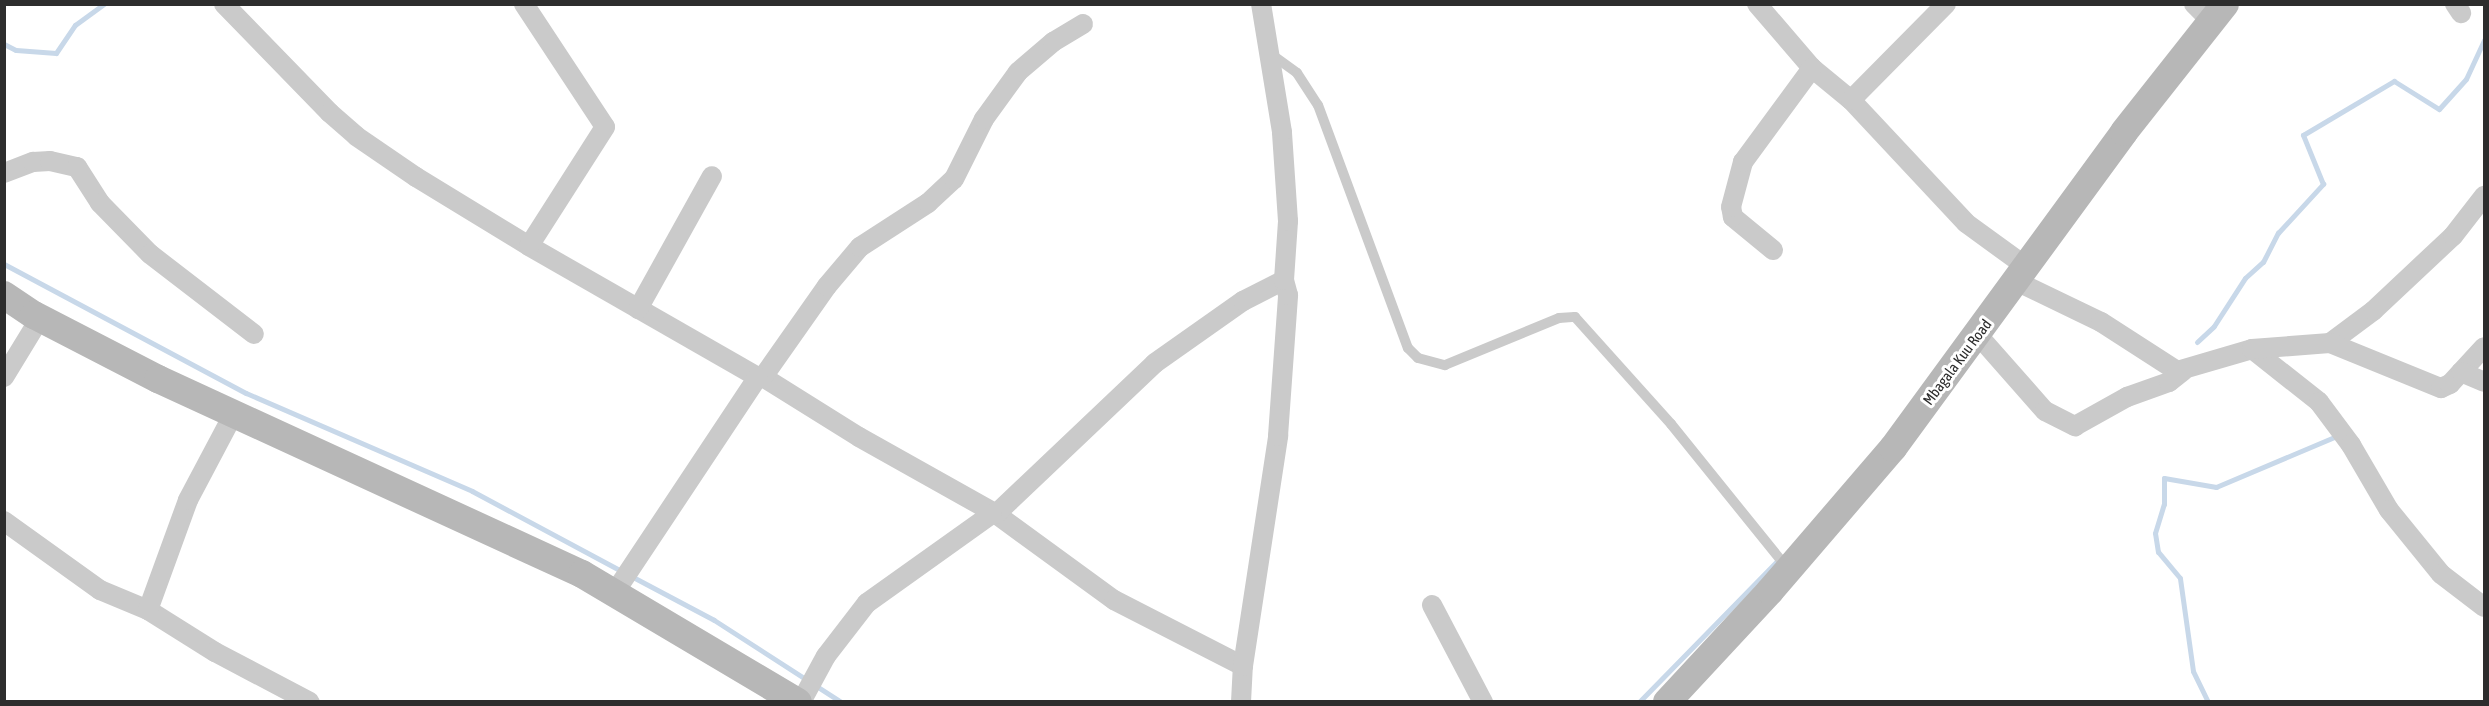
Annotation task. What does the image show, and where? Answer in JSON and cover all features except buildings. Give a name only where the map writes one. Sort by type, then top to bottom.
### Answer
[{"type":"street","points":[[224,4],[356,136],[529,246],[760,377],[994,514],[1114,600],[1243,666]]},
{"type":"street","points":[[524,4],[605,127],[529,246]]},
{"type":"street","points":[[1242,702],[1243,666],[1278,436],[1287,306],[1284,280],[1287,210],[1282,132],[1261,4]]},
{"type":"street","points":[[1757,4],[1812,68],[1851,100],[1966,223],[2023,274],[2173,370],[2183,371]]},
{"type":"street","points":[[1851,100],[1946,4]]},
{"type":"street","name":"Mbagala Kuu Road","points":[[1666,702],[1789,570],[1893,448],[2023,274],[2210,10]]},
{"type":"street","points":[[615,592],[760,377],[827,286],[860,247],[928,203],[954,179],[984,119],[1018,72],[1053,42],[1083,24]]},
{"type":"street","points":[[1773,250],[1734,217],[1731,207],[1743,162],[1812,68]]},
{"type":"street","points":[[4,173],[50,161],[77,167],[100,203],[150,254],[254,334]]},
{"type":"street","points":[[638,309],[712,176]]},
{"type":"street","points":[[2330,343],[2373,311],[2453,236],[2484,196]]},
{"type":"street","points":[[4,295],[39,318],[116,358],[417,495],[615,592],[800,702],[826,656],[867,603],[994,514],[1155,363],[1243,301],[1284,280]]},
{"type":"street","points":[[4,376],[39,318]]},
{"type":"street","points":[[1977,334],[2045,411],[2075,426],[2127,397],[2169,382],[2183,371],[2252,349],[2330,343],[2436,387],[2450,384],[2484,347]]},
{"type":"street","points":[[2252,349],[2319,402],[2351,445],[2389,510],[2441,574],[2484,607]]},
{"type":"street","points":[[2461,372],[2484,382]]},
{"type":"street","points":[[148,610],[188,500],[234,413]]},
{"type":"street","points":[[4,521],[100,590],[148,610],[215,652],[310,702]]},
{"type":"street","points":[[1432,605],[1483,702]]},
{"type":"lane","points":[[1271,54],[1297,73],[1318,105],[1408,348],[1418,358],[1445,365],[1559,318],[1575,317],[1671,424],[1789,570]]},
{"type":"waterway","points":[[4,44],[16,50],[56,53],[75,25],[104,4]]},
{"type":"waterway","points":[[2197,342],[2214,326],[2245,278],[2263,262],[2278,233],[2323,184],[2303,135],[2394,81],[2439,109],[2466,79],[2484,40]]},
{"type":"waterway","points":[[4,264],[246,393],[472,491],[623,572]]},
{"type":"waterway","points":[[2208,702],[2193,671],[2180,578],[2158,552],[2155,533],[2164,504],[2164,478],[2216,487],[2337,436]]},
{"type":"waterway","points":[[1639,702],[1778,560]]},
{"type":"waterway","points":[[631,576],[714,620],[841,702]]}]
